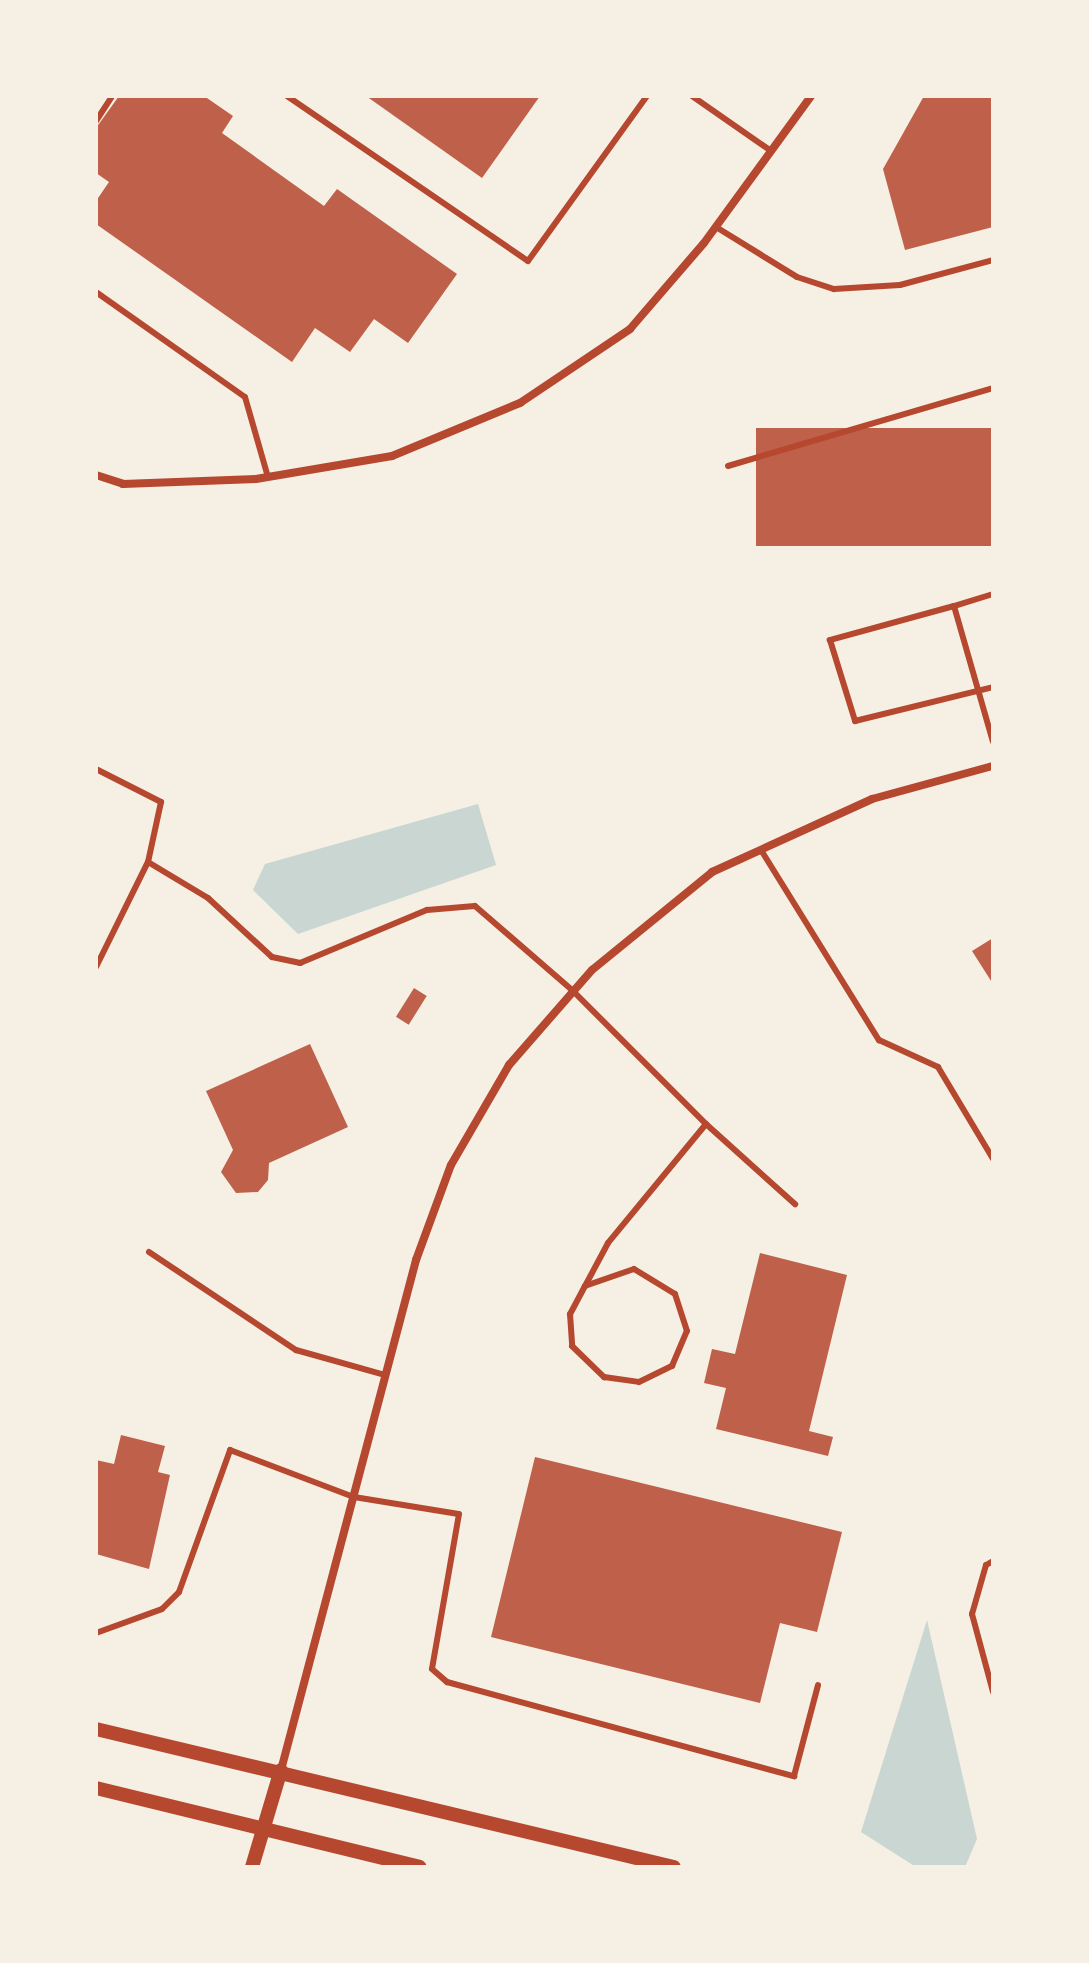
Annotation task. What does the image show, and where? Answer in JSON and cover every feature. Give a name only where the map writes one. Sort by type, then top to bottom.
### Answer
[{"type":"street","points":[[96,475],[123,484],[268,477],[392,456],[520,403],[630,329],[716,227],[811,96]]},
{"type":"street","points":[[252,1867],[281,1770],[416,1260],[451,1165],[509,1065],[572,990],[712,872],[872,799],[993,766]]},
{"type":"street","points":[[96,1729],[281,1770],[674,1867]]},
{"type":"street","points":[[96,1788],[264,1825],[419,1867]]},
{"type":"lane","points":[[96,121],[112,96]]},
{"type":"lane","points":[[287,96],[528,261],[647,96]]},
{"type":"lane","points":[[692,96],[771,151]]},
{"type":"lane","points":[[716,227],[797,277],[834,289],[900,285],[993,260]]},
{"type":"lane","points":[[96,292],[245,397],[268,477]]},
{"type":"lane","points":[[728,466],[993,388]]},
{"type":"lane","points":[[993,594],[830,640],[855,721],[993,687]]},
{"type":"lane","points":[[954,606],[993,742]]},
{"type":"lane","points":[[96,769],[161,802],[148,862],[96,967]]},
{"type":"lane","points":[[761,850],[879,1040],[938,1067],[993,1159]]},
{"type":"lane","points":[[148,862],[208,898],[272,957],[300,963],[427,910],[475,906],[572,990],[706,1124],[795,1204]]},
{"type":"lane","points":[[585,1286],[634,1269],[675,1294],[687,1331],[672,1366],[639,1382],[604,1377],[572,1346],[570,1314],[608,1243],[706,1124]]},
{"type":"lane","points":[[149,1252],[296,1350],[385,1375]]},
{"type":"lane","points":[[96,1633],[162,1609],[179,1592],[230,1450],[354,1497],[459,1514],[432,1669],[447,1682],[794,1776],[818,1685]]},
{"type":"lane","points":[[993,1561],[986,1565],[972,1614],[993,1692]]},
{"type":"shaded area","points":[[478,804],[496,865],[298,934],[253,890],[265,864]]},
{"type":"shaded area","points":[[927,1620],[977,1839],[965,1867],[916,1867],[861,1832]]},
{"type":"building","points":[[119,96],[204,96],[233,116],[222,133],[324,206],[337,189],[457,274],[408,343],[374,319],[350,352],[315,328],[292,362],[96,224],[96,201],[109,182],[96,173],[96,128]]},
{"type":"building","points":[[366,96],[540,96],[482,178]]},
{"type":"building","points":[[924,96],[993,96],[993,227],[905,250],[883,169]]},
{"type":"building","points":[[756,428],[993,428],[993,546],[756,546]]},
{"type":"building","points":[[993,938],[993,984],[972,951]]},
{"type":"building","points":[[414,988],[427,996],[409,1025],[396,1017]]},
{"type":"building","points":[[310,1044],[348,1127],[269,1163],[268,1180],[258,1192],[236,1193],[221,1172],[233,1150],[206,1091]]},
{"type":"building","points":[[760,1253],[847,1275],[809,1431],[833,1437],[828,1456],[716,1429],[726,1388],[704,1383],[712,1349],[735,1354]]},
{"type":"building","points":[[121,1435],[165,1446],[158,1472],[170,1475],[149,1569],[96,1554],[96,1460],[114,1464]]},
{"type":"building","points":[[535,1457],[842,1532],[817,1632],[780,1623],[760,1703],[491,1637]]}]
